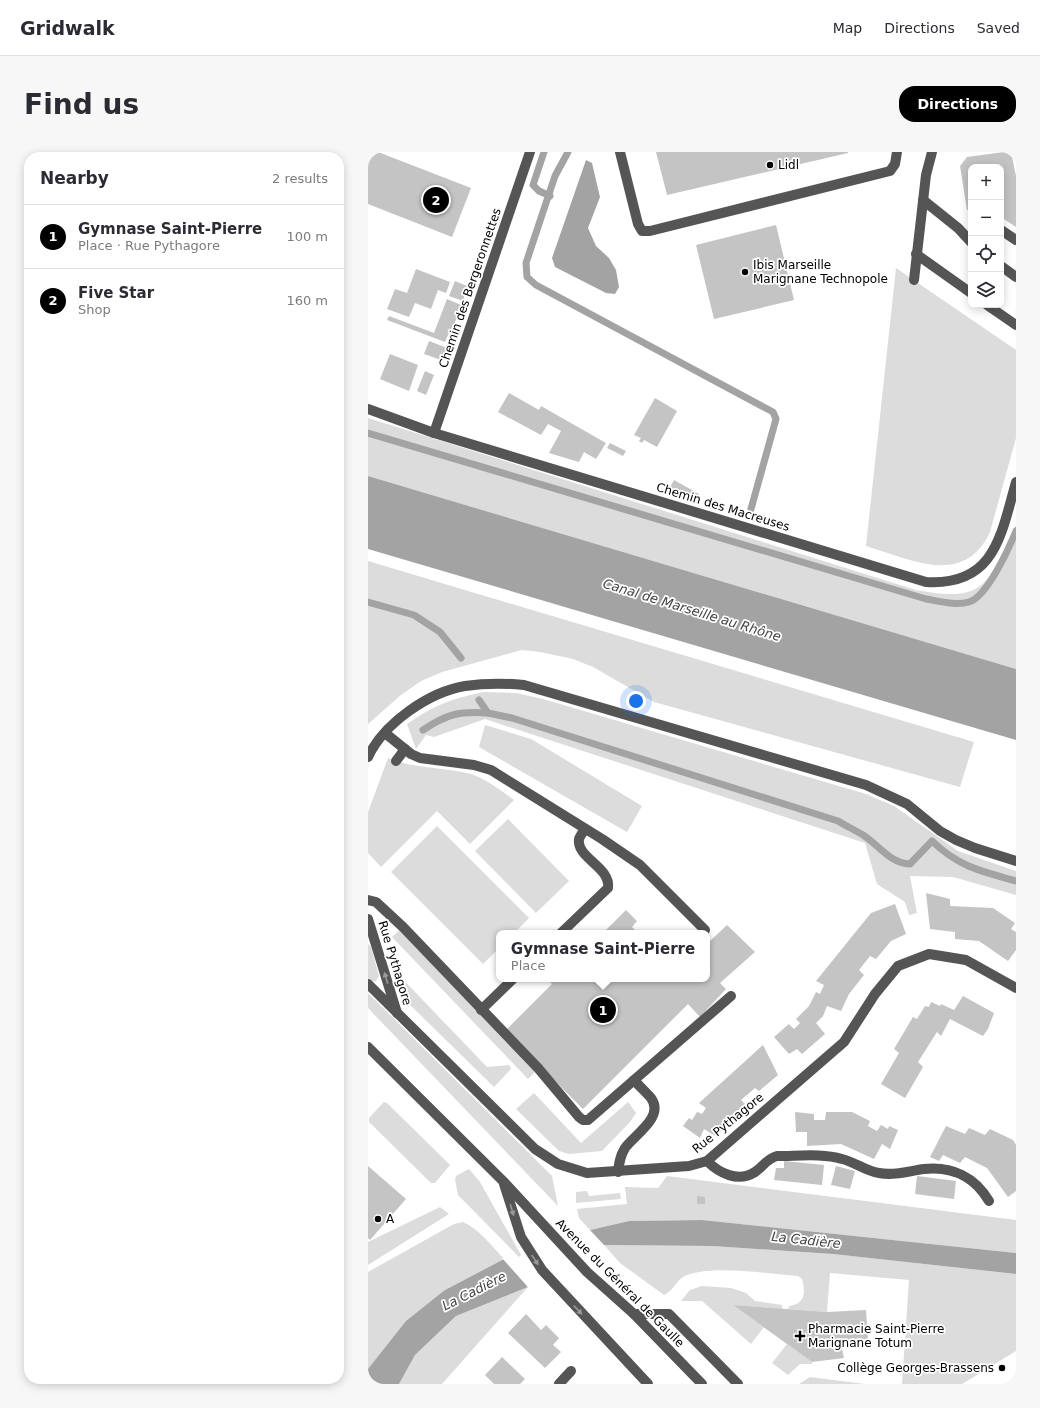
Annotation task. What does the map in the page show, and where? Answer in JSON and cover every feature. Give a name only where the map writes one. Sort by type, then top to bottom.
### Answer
[{"type":"street","name":"Chemin des Bergeronnettes","points":[[434,433],[530,152]]},
{"type":"street","points":[[620,152],[638,224],[642,230],[650,231],[890,171],[895,164],[898,152]]},
{"type":"street","points":[[914,280],[927,169],[932,152]]},
{"type":"street","points":[[923,200],[958,228],[968,239]]},
{"type":"street","points":[[1004,232],[1016,240]]},
{"type":"street","points":[[916,254],[968,291]]},
{"type":"street","points":[[1004,268],[1016,277]]},
{"type":"street","points":[[992,308],[1016,325]]},
{"type":"street","name":"Chemin des Macreuses","points":[[368,409],[434,433],[926,582],[939,583],[961,579],[982,567],[990,557],[999,540],[1016,482]]},
{"type":"street","points":[[368,756],[385,733],[409,712],[426,701],[445,692],[464,686],[483,684],[524,685],[866,785],[907,804],[956,840],[975,848],[1016,861]]},
{"type":"street","points":[[385,733],[405,749],[420,758],[474,765],[491,770],[640,865],[705,930]]},
{"type":"street","points":[[396,761],[405,749]]},
{"type":"street","points":[[564,930],[608,888],[606,877],[588,857],[580,844],[579,838],[585,829]]},
{"type":"street","points":[[368,900],[376,902],[403,927],[538,1068],[578,1117],[583,1120],[588,1120],[731,996]]},
{"type":"street","name":"Rue Pythagore","points":[[368,919],[398,1015]]},
{"type":"street","name":"Rue Pythagore","points":[[368,984],[535,1149],[558,1164],[587,1173],[689,1166],[707,1161],[844,1042],[875,994],[898,966],[930,954],[966,960],[1016,988]]},
{"type":"street","points":[[481,1010],[510,982]]},
{"type":"street","name":"Avenue du Général de Gaulle","points":[[368,1047],[504,1182],[587,1272],[634,1314],[702,1384]]},
{"type":"street","points":[[618,1172],[620,1158],[624,1150],[652,1119],[655,1112],[651,1098],[634,1080]]},
{"type":"street","points":[[707,1161],[720,1172],[741,1177],[756,1171],[769,1158],[777,1156],[840,1158],[853,1162],[868,1171],[888,1175],[925,1169],[941,1169],[956,1172],[973,1180],[983,1190],[989,1201]]},
{"type":"street","name":"Avenue du Général de Gaulle","points":[[504,1182],[521,1237],[534,1259],[551,1281],[648,1384]]},
{"type":"street","points":[[634,1314],[669,1314],[738,1384]]},
{"type":"street","points":[[559,1384],[571,1371]]},
{"type":"shaded area","points":[[896,268],[1016,350],[1016,438],[990,532],[979,549],[966,560],[951,564],[935,565],[918,562],[866,546]]},
{"type":"shaded area","points":[[368,418],[916,590],[944,594],[957,594],[971,591],[979,587],[1000,562],[1010,542],[1016,524],[1016,669],[368,476]]},
{"type":"shaded area","points":[[368,561],[974,742],[960,787],[654,702],[593,667],[573,659],[522,650],[442,672],[421,681],[401,695],[368,724]]},
{"type":"shaded area","points":[[484,692],[516,693],[543,699],[866,794],[894,806],[958,851],[1016,871],[1016,895],[953,877],[910,876],[917,913],[909,915],[905,902],[877,884],[865,843],[485,719],[434,737],[426,735],[416,749],[407,724],[444,703]]},
{"type":"shaded area","points":[[485,725],[531,739],[642,806],[627,832],[479,747]]},
{"type":"shaded area","points":[[388,758],[398,762],[477,776],[514,800],[470,844],[437,811],[381,867],[368,853],[368,812]]},
{"type":"shaded area","points":[[508,819],[569,881],[536,913],[475,851]]},
{"type":"shaded area","points":[[437,826],[529,918],[517,930],[496,930],[496,951],[483,964],[391,872]]},
{"type":"shaded area","points":[[402,928],[537,1070],[528,1079],[392,937]]},
{"type":"shaded area","points":[[368,944],[371,947],[379,976],[376,981],[371,982],[368,979]]},
{"type":"shaded area","points":[[393,969],[487,1067],[509,1065],[511,1069],[494,1087],[401,996]]},
{"type":"shaded area","points":[[368,993],[552,1176],[558,1206],[368,1008]]},
{"type":"shaded area","points":[[534,1093],[581,1143],[628,1102],[636,1113],[630,1122],[602,1151],[569,1154],[559,1151],[516,1109]]},
{"type":"shaded area","points":[[384,1102],[387,1103],[450,1165],[435,1183],[431,1183],[369,1122],[369,1118]]},
{"type":"shaded area","points":[[469,1169],[480,1182],[521,1255],[519,1257],[458,1195],[455,1179],[456,1176]]},
{"type":"shaded area","points":[[667,1176],[1016,1220],[1016,1253],[702,1220],[629,1221],[590,1230],[579,1218],[577,1209],[627,1204],[625,1187],[658,1188]]},
{"type":"shaded area","points":[[587,1191],[589,1196],[620,1193],[621,1199],[576,1203],[576,1192]]},
{"type":"shaded area","points":[[440,1207],[449,1214],[368,1265],[368,1242]]},
{"type":"shaded area","points":[[463,1222],[480,1233],[504,1259],[445,1290],[368,1369],[368,1272],[454,1224]]},
{"type":"shaded area","points":[[604,1245],[712,1246],[833,1254],[1016,1274],[1016,1351],[962,1384],[902,1384],[909,1280],[830,1273],[827,1312],[788,1309],[789,1306],[798,1303],[803,1297],[804,1288],[802,1279],[798,1276],[727,1270],[699,1272],[683,1277],[670,1291],[664,1295],[620,1263]]},
{"type":"shaded area","points":[[702,1286],[731,1288],[746,1293],[755,1301],[782,1305],[782,1309],[733,1305],[764,1327],[751,1344],[702,1301],[681,1301],[690,1290]]},
{"type":"shaded area","points":[[528,1287],[442,1384],[399,1384],[415,1355],[456,1316]]},
{"type":"shaded area","points":[[787,1344],[812,1362],[812,1364],[800,1364],[788,1375],[772,1363]]},
{"type":"shaded area","points":[[810,1377],[865,1384],[799,1384]]},
{"type":"water","points":[[586,160],[592,163],[600,197],[588,228],[596,246],[609,258],[616,270],[619,287],[615,294],[606,293],[555,267],[552,258]]},
{"type":"water","name":"Canal de Marseille au Rhône","points":[[368,476],[1016,669],[1016,740],[368,549]]},
{"type":"water","name":"La Cadière","points":[[702,1220],[1016,1253],[1016,1274],[833,1254],[712,1246],[604,1245],[590,1230],[629,1221]]},
{"type":"water","name":"La Cadière","points":[[504,1259],[528,1287],[456,1316],[415,1355],[399,1384],[368,1384],[368,1369],[406,1321],[445,1290]]},
{"type":"pier","points":[[502,1258],[505,1258],[529,1287],[528,1287]]},
{"type":"building","points":[[368,152],[378,152],[471,188],[452,237],[368,204]]},
{"type":"building","points":[[656,152],[848,152],[848,153],[667,195]]},
{"type":"building","points":[[1011,152],[1016,176],[1016,227],[1004,219],[1004,164],[968,164],[967,210],[960,166],[967,157]]},
{"type":"building","name":"Ibis Marseille Marignane Technopole","points":[[776,225],[794,300],[714,319],[696,245]]},
{"type":"building","points":[[416,269],[450,282],[446,293],[438,290],[431,309],[415,303],[409,317],[387,309],[395,289],[407,293]]},
{"type":"building","points":[[455,281],[467,286],[463,301],[449,296]]},
{"type":"building","points":[[447,299],[461,305],[452,331],[450,330],[445,342],[387,320],[389,316],[434,333]]},
{"type":"building","points":[[429,341],[447,348],[441,360],[424,354]]},
{"type":"building","points":[[390,354],[418,365],[409,391],[380,379]]},
{"type":"building","points":[[425,371],[434,375],[426,395],[417,391]]},
{"type":"building","points":[[509,393],[539,410],[541,406],[606,443],[596,459],[584,452],[579,462],[549,453],[561,431],[548,424],[541,435],[498,412]]},
{"type":"building","points":[[655,398],[677,411],[657,447],[644,440],[642,443],[639,441],[641,438],[634,435]]},
{"type":"building","points":[[610,443],[626,451],[623,456],[607,448]]},
{"type":"building","points":[[674,480],[699,494],[697,497],[669,489]]},
{"type":"building","points":[[926,893],[950,899],[950,906],[993,908],[1015,923],[1011,929],[1016,932],[1016,950],[1008,961],[979,941],[955,939],[955,932],[930,929]]},
{"type":"building","points":[[895,904],[906,934],[891,941],[876,959],[870,956],[859,970],[864,975],[849,994],[841,1011],[827,1006],[823,1016],[816,1023],[825,1034],[802,1054],[797,1049],[789,1054],[774,1037],[789,1024],[794,1029],[800,1023],[796,1019],[809,1006],[816,992],[820,994],[824,985],[816,981],[871,913]]},
{"type":"building","points":[[626,910],[637,921],[632,927],[635,930],[606,930]]},
{"type":"building","points":[[727,925],[755,952],[720,983],[726,989],[700,1017],[688,1004],[583,1109],[505,1031],[552,984],[550,982],[710,982],[710,941]]},
{"type":"building","points":[[963,996],[994,1013],[988,1029],[983,1036],[950,1019],[941,1036],[937,1032],[918,1062],[923,1067],[905,1098],[881,1084],[899,1053],[894,1049],[913,1017],[917,1019],[925,1006],[929,1007],[931,1002],[940,1006],[941,1004],[954,1010]]},
{"type":"building","points":[[763,1045],[778,1075],[759,1091],[755,1088],[741,1100],[745,1104],[727,1122],[717,1137],[704,1129],[700,1138],[683,1126],[689,1118],[692,1120],[697,1112],[702,1114],[706,1108],[699,1103]]},
{"type":"building","points":[[795,1112],[814,1114],[814,1120],[825,1120],[826,1112],[852,1112],[870,1121],[868,1126],[877,1131],[881,1125],[888,1129],[889,1126],[898,1130],[890,1149],[882,1144],[874,1159],[841,1144],[807,1146],[807,1132],[796,1132]]},
{"type":"building","points":[[946,1126],[965,1134],[969,1128],[985,1135],[990,1129],[1013,1140],[1016,1145],[1016,1191],[1008,1197],[987,1168],[965,1157],[960,1163],[943,1155],[939,1161],[930,1157]]},
{"type":"building","points":[[784,1161],[824,1165],[822,1185],[774,1180],[776,1168],[784,1168]]},
{"type":"building","name":"A","points":[[368,1166],[406,1199],[370,1240],[368,1238]]},
{"type":"building","points":[[836,1166],[855,1171],[850,1189],[831,1185]]},
{"type":"building","points":[[917,1176],[956,1181],[954,1199],[915,1194]]},
{"type":"building","points":[[697,1196],[705,1197],[705,1204],[697,1204]]},
{"type":"building","name":"Pharmacie Saint-Pierre Marignane Totum","points":[[733,1305],[827,1312],[866,1310],[868,1339],[840,1340],[844,1358],[812,1362]]},
{"type":"building","points":[[526,1314],[541,1330],[546,1325],[559,1338],[553,1345],[561,1352],[545,1368],[508,1333]]},
{"type":"building","points":[[502,1357],[525,1379],[520,1384],[494,1384],[485,1375]]},
{"type":"waterway","points":[[544,152],[533,185],[539,191],[550,196]]},
{"type":"waterway","points":[[568,152],[555,176],[526,263],[527,277],[536,285],[773,412],[776,419],[751,509]]},
{"type":"waterway","points":[[368,433],[926,599],[948,603],[959,604],[969,602],[983,591],[997,571],[1016,531]]},
{"type":"waterway","points":[[368,602],[414,615],[440,632],[461,658]]},
{"type":"waterway","points":[[479,700],[488,713],[512,718],[838,821],[869,839],[890,857],[903,863],[910,864],[932,841],[952,857],[971,867],[1016,881]]},
{"type":"waterway","points":[[423,730],[439,720],[461,713],[488,713]]},
{"type":"place","name":"Lidl","points":[[770,165]]},
{"type":"place","name":"Five Star","points":[[436,200]]},
{"type":"place","name":"Ibis Marseille Marignane Technopole","points":[[745,272]]},
{"type":"place","name":"Gymnase Saint-Pierre","points":[[603,1010]]},
{"type":"place","name":"A","points":[[378,1219]]},
{"type":"place","name":"Pharmacie Saint-Pierre Marignane Totum","points":[[800,1336]]},
{"type":"place","name":"Collège Georges-Brassens","points":[[1002,1368]]}]
